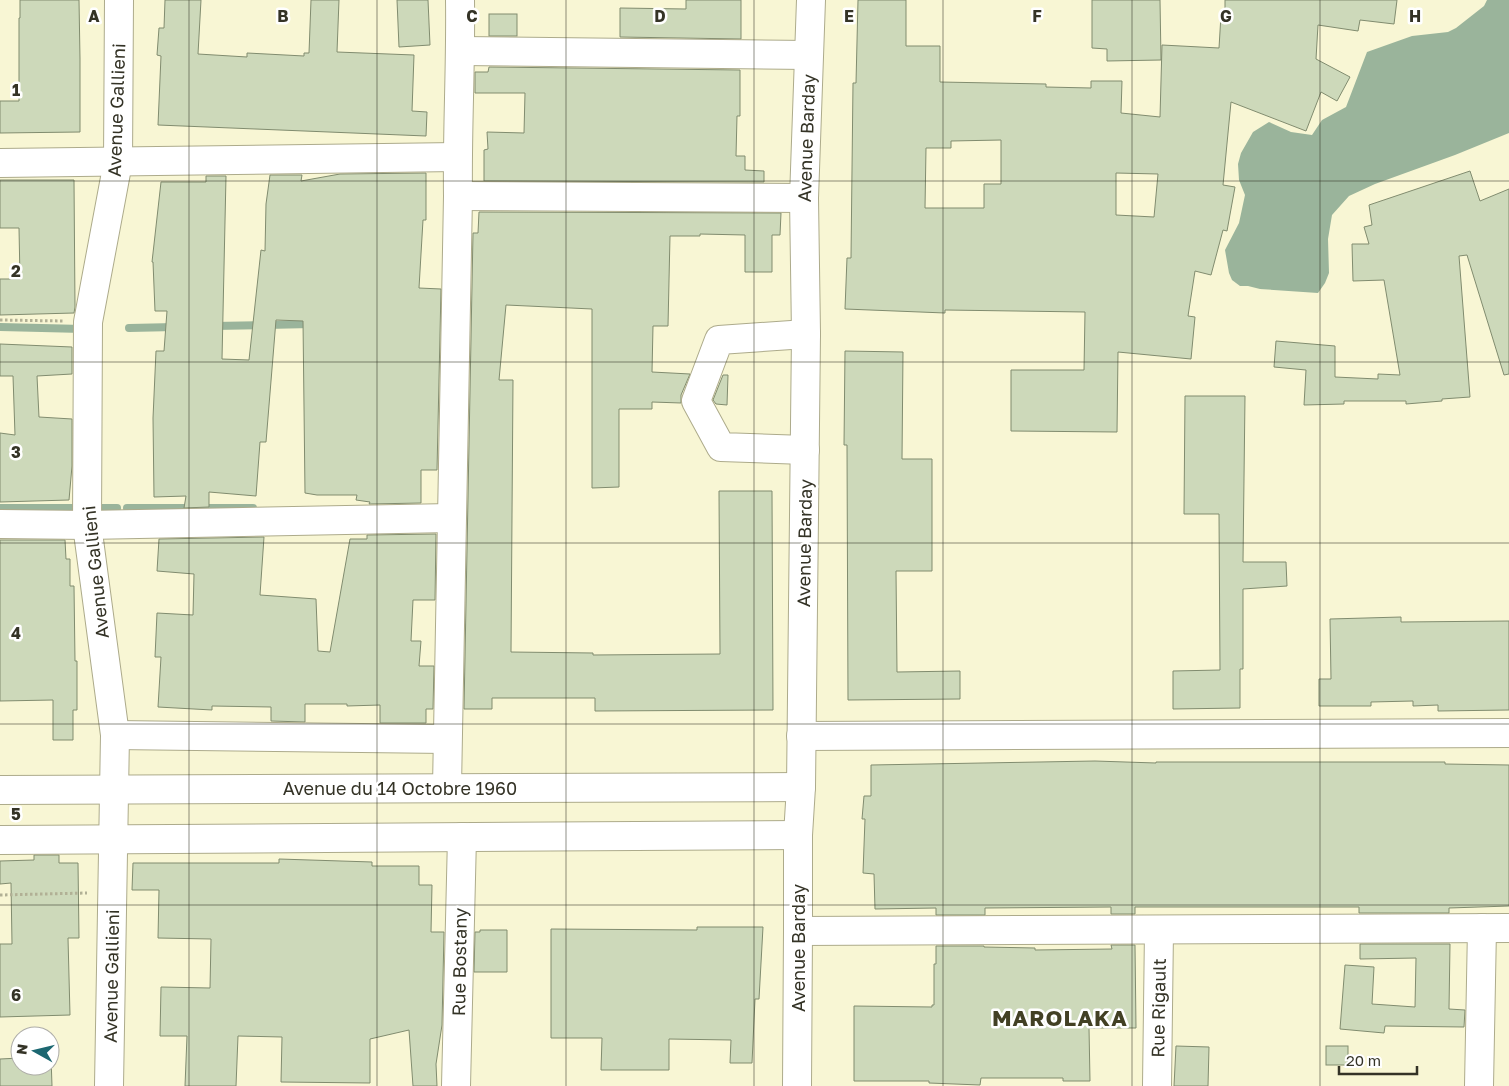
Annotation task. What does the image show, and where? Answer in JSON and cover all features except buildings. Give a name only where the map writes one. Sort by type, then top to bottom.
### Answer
[{"type":"street","name":"Avenue Gallieni","points":[[109,1086],[115,734],[87,525],[88,322],[118,162],[119,0]]},
{"type":"street","points":[[447,788],[458,196],[457,157],[461,50],[460,0]]},
{"type":"street","name":"Avenue Barday","points":[[797,1086],[798,835],[801,787],[806,334],[804,198],[811,0]]},
{"type":"street","points":[[461,50],[808,55]]},
{"type":"street","points":[[0,163],[457,157]]},
{"type":"street","points":[[458,196],[804,198]]},
{"type":"street","points":[[805,450],[720,447],[696,401],[719,340],[806,334]]},
{"type":"street","points":[[0,524],[87,525],[451,518]]},
{"type":"street","points":[[801,736],[1509,733]]},
{"type":"street","points":[[115,734],[447,739]]},
{"type":"street","name":"Avenue du 14 Octobre 1960","points":[[0,790],[801,787]]},
{"type":"street","points":[[0,840],[798,835]]},
{"type":"street","name":"Rue Bostany","points":[[456,1086],[462,837]]},
{"type":"street","points":[[1479,1086],[1482,928]]},
{"type":"street","points":[[798,931],[1509,928]]},
{"type":"street","name":"Rue Rigault","points":[[1157,1086],[1159,930]]},
{"type":"path","points":[[0,320],[88,322]]},
{"type":"path","points":[[0,896],[112,893]]},
{"type":"shaded area","points":[[1487,0],[1509,0],[1509,133],[1375,184],[1349,196],[1332,215],[1328,239],[1329,273],[1318,293],[1240,286],[1232,280],[1225,250],[1239,223],[1245,195],[1239,180],[1238,164],[1241,153],[1253,132],[1269,122],[1291,132],[1312,135],[1322,120],[1346,107],[1367,52],[1412,36],[1448,32],[1484,6]]},
{"type":"waterway","points":[[214,326],[312,324]]},
{"type":"waterway","points":[[0,327],[83,329]]},
{"type":"waterway","points":[[129,328],[175,327]]},
{"type":"waterway","points":[[0,508],[81,508]]},
{"type":"waterway","points":[[97,508],[117,508]]},
{"type":"waterway","points":[[127,508],[253,508]]},
{"type":"district","name":"MAROLAKA","points":[[1060,1017]]}]
